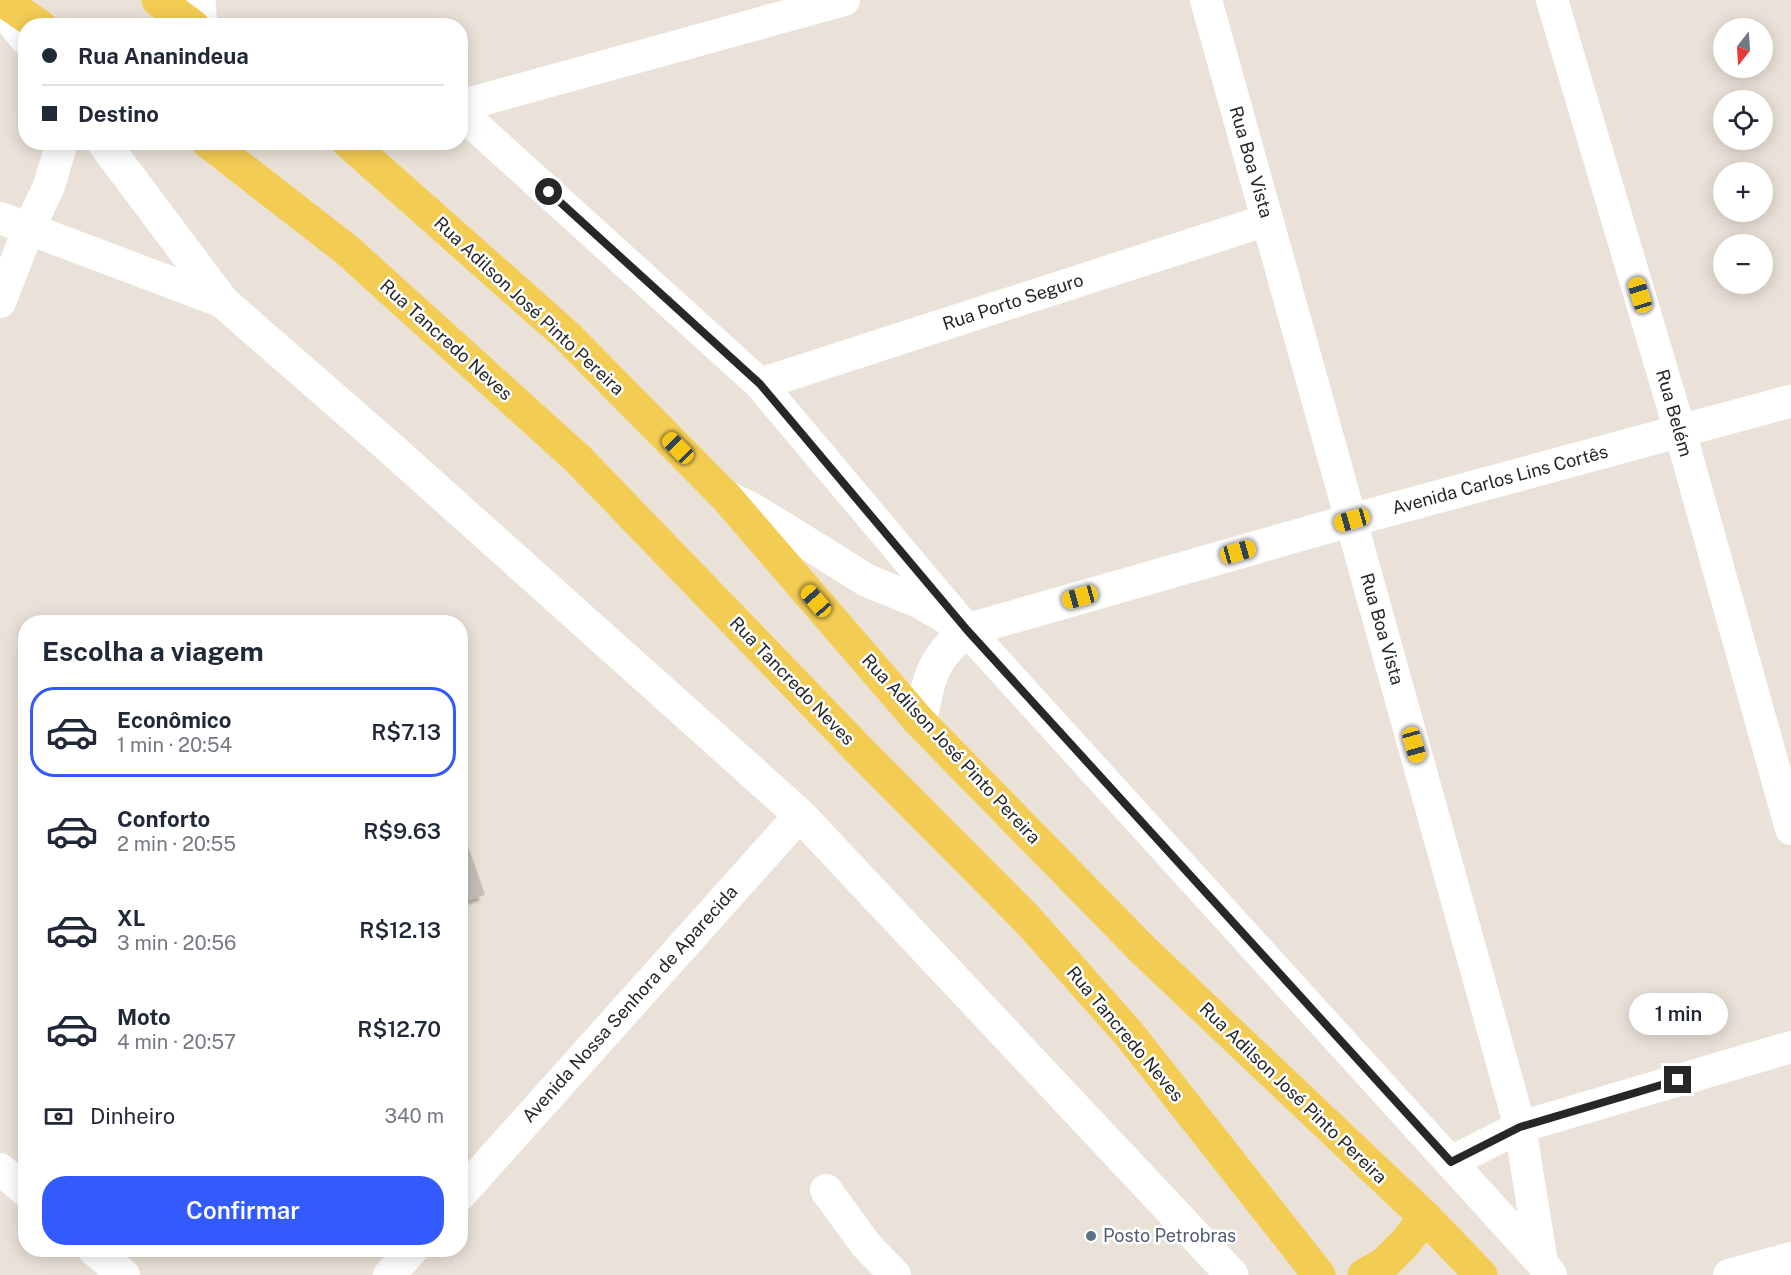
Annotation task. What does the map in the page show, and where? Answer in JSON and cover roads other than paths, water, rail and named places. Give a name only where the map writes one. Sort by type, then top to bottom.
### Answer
[{"type":"main road","points":[[2,0],[28,18]]},
{"type":"main road","points":[[158,0],[182,18]]},
{"type":"main road","name":"Rua Tancredo Neves","points":[[218,150],[347,250],[578,459],[859,750],[1027,919],[1129,1034],[1319,1275]]},
{"type":"main road","name":"Rua Adilson José Pinto Pereira","points":[[362,150],[566,335],[726,497],[920,722],[1144,951],[1425,1218],[1481,1275]]},
{"type":"main road","points":[[1364,1275],[1385,1263],[1425,1218]]},
{"type":"street","points":[[199,0],[200,18]]},
{"type":"street","points":[[468,104],[844,0]]},
{"type":"street","name":"Rua Boa Vista","points":[[1206,0],[1520,1127],[1546,1269]]},
{"type":"street","name":"Rua Belém","points":[[1552,0],[1680,431],[1791,829]]},
{"type":"street","points":[[0,5],[18,29]]},
{"type":"street","points":[[468,119],[760,384],[967,630],[1546,1269]]},
{"type":"street","points":[[0,302],[14,223],[49,186],[60,150]]},
{"type":"street","points":[[109,150],[224,302],[800,815],[1232,1275]]},
{"type":"street","name":"Rua Porto Seguro","points":[[760,384],[1267,220]]},
{"type":"street","points":[[14,223],[224,302]]},
{"type":"street","name":"Avenida Carlos Lins Cortês","points":[[920,722],[937,662],[967,630],[1352,520],[1791,401]]},
{"type":"street","points":[[726,497],[750,508],[866,580],[922,603],[967,630]]},
{"type":"street","name":"Avenida Nossa Senhora de Aparecida","points":[[468,1186],[800,815]]},
{"type":"street","points":[[1451,1162],[1520,1127],[1791,1047]]},
{"type":"street","points":[[0,1169],[18,1184]]},
{"type":"street","points":[[826,1190],[866,1245],[895,1275]]},
{"type":"street","points":[[102,1257],[124,1275]]},
{"type":"street","points":[[1729,1275],[1791,1258]]},
{"type":"place","name":"Posto Petrobras","points":[[1091,1236]]}]
